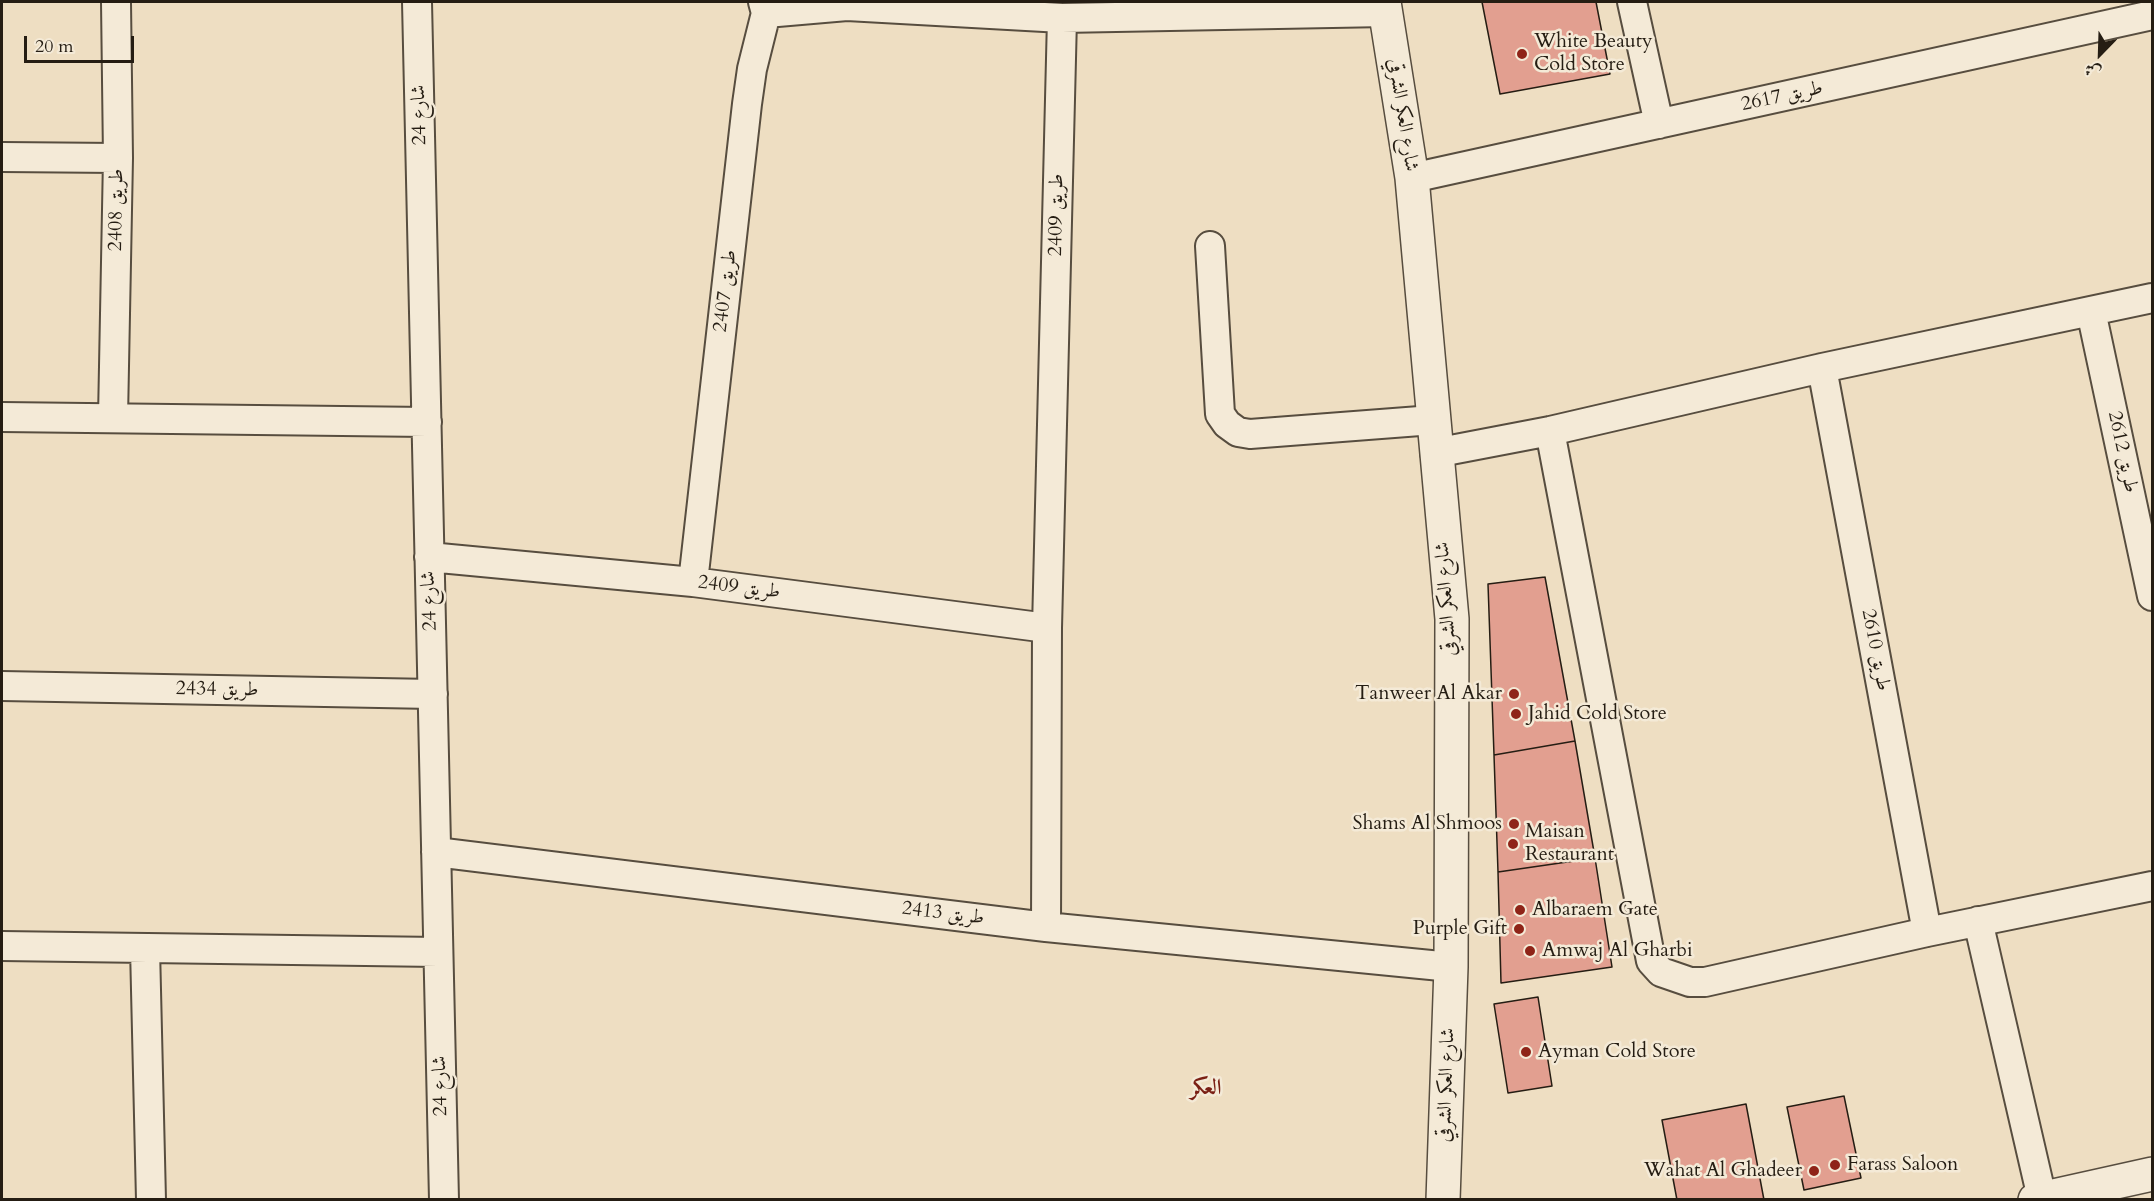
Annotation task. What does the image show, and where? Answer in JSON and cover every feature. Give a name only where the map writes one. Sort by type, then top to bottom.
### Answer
[{"type":"street","name":"طريق 2408","points":[[113,418],[118,159],[116,2]]},
{"type":"street","name":"شارع 24","points":[[417,2],[444,1200]]},
{"type":"street","points":[[1632,2],[1659,124]]},
{"type":"street","points":[[765,7],[847,6],[1062,18],[1385,7]]},
{"type":"street","name":"طريق 2407","points":[[693,582],[747,104],[765,7]]},
{"type":"street","name":"شارع العكر الشرقي","points":[[1385,7],[1412,178],[1452,619],[1451,967],[1443,1200]]},
{"type":"street","name":"طريق 2617","points":[[1412,178],[2152,15]]},
{"type":"street","name":"طريق 2409","points":[[1046,927],[1047,628],[1062,18]]},
{"type":"street","points":[[2,158],[118,159]]},
{"type":"street","points":[[1210,246],[1220,414],[1227,424],[1238,432],[1250,434],[1433,420]]},
{"type":"street","points":[[1436,453],[1550,431],[1822,368],[2152,298]]},
{"type":"street","name":"طريق 2612","points":[[2091,311],[2152,595]]},
{"type":"street","name":"طريق 2610","points":[[1822,368],[1927,932]]},
{"type":"street","points":[[2,417],[427,422]]},
{"type":"street","points":[[1550,431],[1652,961],[1661,972],[1690,982],[1705,981],[1978,921],[2152,886]]},
{"type":"street","name":"طريق 2409","points":[[429,557],[693,582],[1047,628]]},
{"type":"street","name":"طريق 2434","points":[[2,686],[433,694]]},
{"type":"street","name":"طريق 2413","points":[[436,852],[1046,927],[1451,967]]},
{"type":"street","points":[[1978,921],[2038,1199],[2152,1174]]},
{"type":"street","points":[[2,946],[438,952]]},
{"type":"street","points":[[144,948],[151,1200]]},
{"type":"building","points":[[1482,2],[1596,2],[1610,74],[1500,94]]},
{"type":"building","points":[[1545,577],[1575,741],[1494,755],[1488,584]]},
{"type":"building","points":[[1575,741],[1595,858],[1498,872],[1494,755]]},
{"type":"building","points":[[1595,858],[1612,967],[1501,983],[1498,872]]},
{"type":"building","points":[[1538,997],[1552,1086],[1508,1093],[1494,1004]]},
{"type":"building","points":[[1844,1096],[1861,1178],[1804,1190],[1787,1107]]},
{"type":"building","points":[[1746,1104],[1764,1200],[1677,1200],[1662,1120]]},
{"type":"place","name":"White Beauty Cold Store","points":[[1522,54]]},
{"type":"place","name":"Tanweer Al Akar","points":[[1514,694]]},
{"type":"place","name":"Jahid Cold Store","points":[[1516,714]]},
{"type":"place","name":"Shams Al Shmoos","points":[[1514,824]]},
{"type":"place","name":"Maisan Restaurant","points":[[1513,844]]},
{"type":"place","name":"Albaraem Gate","points":[[1520,910]]},
{"type":"place","name":"Purple Gift","points":[[1519,929]]},
{"type":"place","name":"Amwaj Al Gharbi","points":[[1530,951]]},
{"type":"place","name":"Ayman Cold Store","points":[[1526,1052]]},
{"type":"place","name":"Farass Saloon","points":[[1835,1165]]},
{"type":"place","name":"Wahat Al Ghadeer","points":[[1814,1171]]},
{"type":"district","name":"العكر","points":[[1206,1089]]}]
